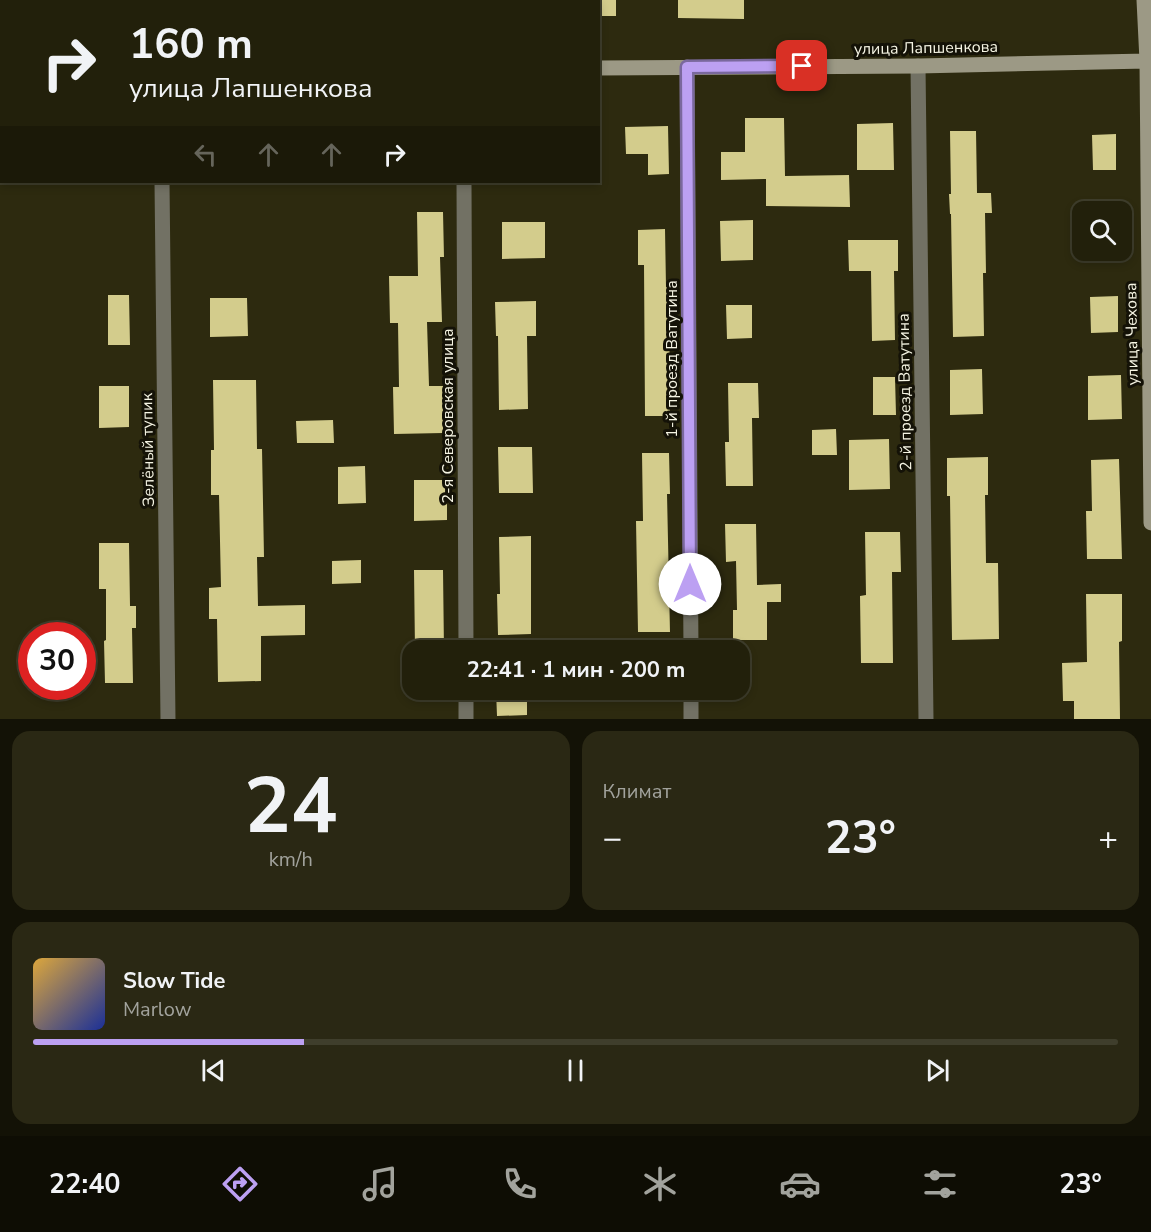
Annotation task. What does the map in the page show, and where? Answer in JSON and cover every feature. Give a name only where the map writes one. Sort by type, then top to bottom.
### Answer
[{"type":"street","name":"улица Чехова","points":[[1144,0],[1147,61],[1151,523]]},
{"type":"street","name":"улица Лапшенкова","points":[[600,68],[918,66],[1147,61]]},
{"type":"street","name":"2-й проезд Ватутина","points":[[918,66],[926,719]]},
{"type":"street","name":"1-й проезд Ватутина","points":[[687,67],[691,640]]},
{"type":"street","name":"Зелёный тупик","points":[[162,183],[168,719]]},
{"type":"street","name":"2-я Северовская улица","points":[[464,183],[466,640]]},
{"type":"street","points":[[466,700],[466,719]]},
{"type":"street","points":[[691,700],[691,719]]},
{"type":"building","points":[[600,0],[616,0],[616,16],[600,16]]},
{"type":"building","points":[[678,0],[744,0],[744,19],[678,18]]},
{"type":"building","points":[[745,118],[784,118],[785,176],[849,175],[850,207],[766,206],[766,179],[721,180],[721,152],[745,152]]},
{"type":"building","points":[[893,123],[894,170],[857,170],[857,124]]},
{"type":"building","points":[[668,126],[669,174],[648,175],[648,154],[626,154],[625,127]]},
{"type":"building","points":[[950,131],[976,131],[977,193],[991,193],[992,213],[985,213],[984,336],[953,337],[949,194],[951,194]]},
{"type":"building","points":[[1116,134],[1116,170],[1093,170],[1092,135]]},
{"type":"building","points":[[417,212],[443,212],[444,257],[440,257],[442,322],[427,322],[429,386],[443,386],[443,433],[394,434],[393,387],[399,387],[398,323],[390,323],[389,276],[418,276]]},
{"type":"building","points":[[753,220],[753,260],[721,261],[720,221]]},
{"type":"building","points":[[502,222],[545,222],[545,258],[502,259]]},
{"type":"building","points":[[665,229],[666,287],[669,287],[670,416],[645,416],[644,265],[638,265],[638,230]]},
{"type":"building","points":[[848,240],[898,240],[898,271],[894,271],[895,340],[872,341],[871,271],[849,271]]},
{"type":"building","points":[[108,295],[129,295],[130,345],[108,345]]},
{"type":"building","points":[[1118,296],[1118,332],[1091,333],[1090,297]]},
{"type":"building","points":[[210,298],[247,298],[248,336],[210,337]]},
{"type":"building","points":[[536,301],[536,336],[527,336],[528,409],[499,410],[495,302]]},
{"type":"building","points":[[726,305],[752,305],[752,338],[727,339]]},
{"type":"building","points":[[982,369],[983,414],[950,415],[950,370]]},
{"type":"building","points":[[1121,375],[1122,419],[1088,420],[1088,376]]},
{"type":"building","points":[[873,377],[895,377],[896,415],[873,415]]},
{"type":"building","points":[[213,380],[256,380],[257,449],[262,449],[264,557],[257,557],[258,606],[305,605],[305,635],[261,636],[261,681],[218,682],[217,619],[209,619],[209,588],[221,587],[219,495],[211,495],[211,450],[214,450]]},
{"type":"building","points":[[728,383],[758,383],[759,418],[752,418],[753,486],[726,486],[725,442],[729,442]]},
{"type":"building","points":[[99,386],[129,386],[129,427],[99,428]]},
{"type":"building","points":[[333,420],[334,443],[297,443],[296,421]]},
{"type":"building","points":[[836,429],[837,455],[812,455],[812,430]]},
{"type":"building","points":[[889,439],[890,489],[849,490],[849,440]]},
{"type":"building","points":[[498,447],[532,447],[533,493],[499,493]]},
{"type":"building","points":[[642,453],[669,453],[670,494],[667,494],[670,632],[638,632],[636,521],[643,521]]},
{"type":"building","points":[[988,457],[988,495],[985,495],[986,563],[998,563],[999,639],[952,640],[950,496],[947,496],[947,458]]},
{"type":"building","points":[[1119,459],[1122,559],[1087,559],[1086,511],[1092,511],[1091,460]]},
{"type":"building","points":[[365,466],[366,503],[338,504],[338,467]]},
{"type":"building","points":[[414,480],[447,480],[447,520],[414,521]]},
{"type":"building","points":[[725,524],[756,524],[757,585],[781,584],[781,602],[767,602],[767,640],[733,640],[733,610],[737,610],[736,561],[726,562]]},
{"type":"building","points":[[865,532],[900,532],[901,572],[892,572],[893,663],[861,663],[860,596],[866,595]]},
{"type":"building","points":[[531,536],[531,634],[498,635],[499,537]]},
{"type":"building","points":[[99,543],[129,543],[130,606],[136,606],[136,628],[132,628],[133,683],[105,683],[106,589],[99,589]]},
{"type":"building","points":[[361,560],[361,583],[332,584],[332,561]]},
{"type":"building","points":[[414,570],[443,570],[444,640],[415,640]]},
{"type":"building","points":[[1086,594],[1122,594],[1122,641],[1119,642],[1120,719],[1074,719],[1074,701],[1063,701],[1062,663],[1087,662]]},
{"type":"building","points":[[496,700],[527,700],[527,715],[497,716]]},
{"type":"route","points":[[690,584],[687,67],[802,66]]}]
